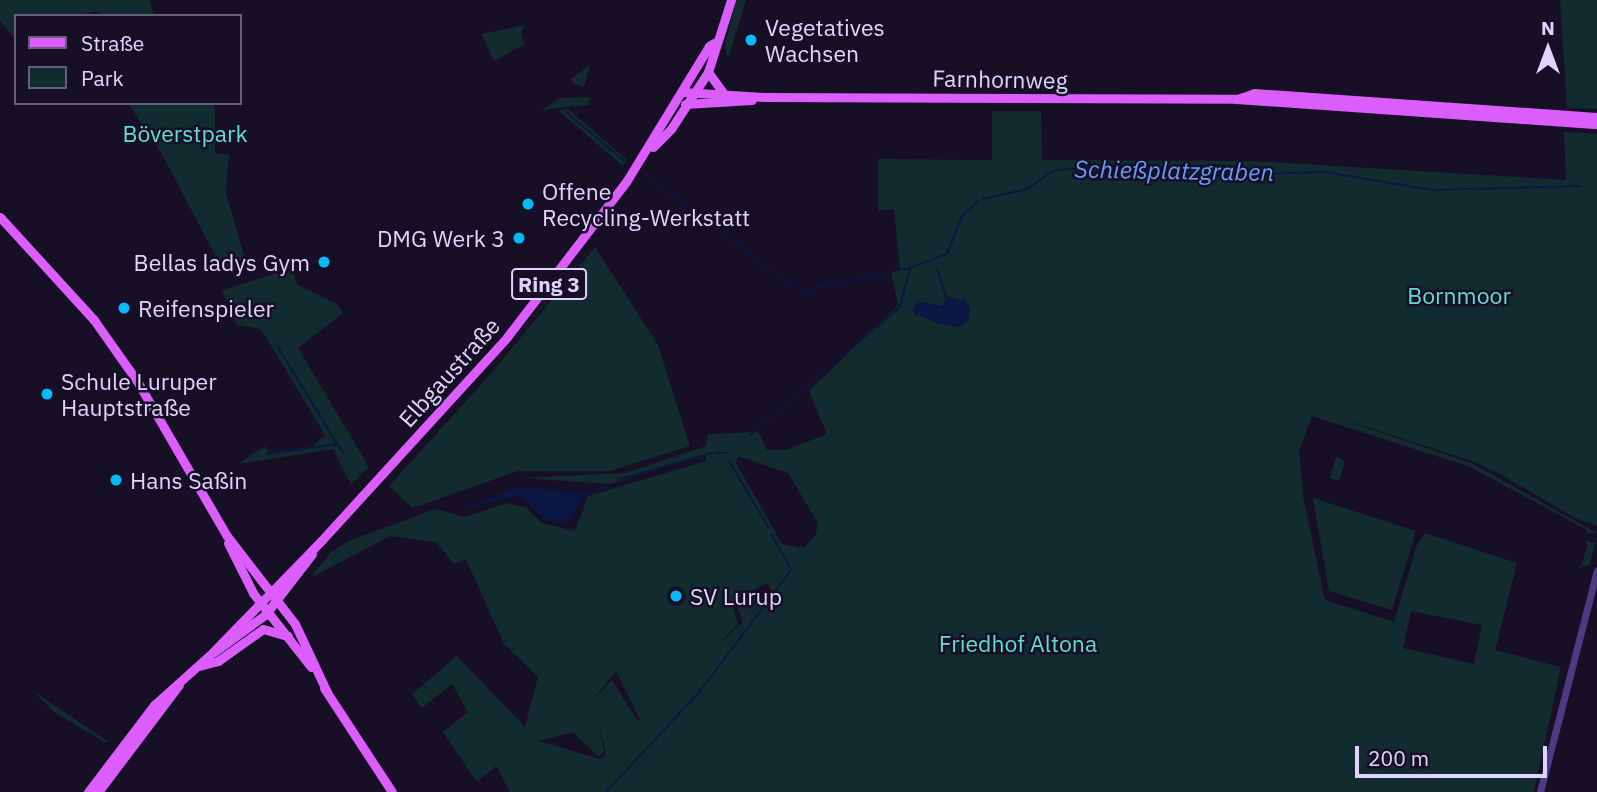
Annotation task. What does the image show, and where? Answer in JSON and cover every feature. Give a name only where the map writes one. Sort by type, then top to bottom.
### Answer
[{"type":"main road","name":"Elbgaustraße","points":[[262,598],[321,541],[507,337],[646,153],[688,104],[708,72],[731,0]]},
{"type":"main road","name":"Elbgaustraße","points":[[646,153],[709,46],[716,42]]},
{"type":"main road","points":[[708,72],[716,88],[726,95]]},
{"type":"main road","name":"Farnhornweg","points":[[682,92],[764,97],[1236,99],[1597,124]]},
{"type":"main road","name":"Farnhornweg","points":[[1236,99],[1254,93],[1597,117]]},
{"type":"main road","name":"Farnhornweg","points":[[676,103],[764,97]]},
{"type":"main road","points":[[0,217],[102,331],[174,439],[262,598],[277,605],[290,636],[392,792]]},
{"type":"main road","points":[[226,536],[233,559],[262,598],[277,605],[295,624],[327,692]]},
{"type":"main road","name":"Elbgaustraße","points":[[277,605],[321,541]]},
{"type":"main road","name":"Ring 3","points":[[88,792],[125,737],[213,652],[262,598]]},
{"type":"main road","name":"Ring 3","points":[[213,652],[277,605]]},
{"type":"main road","points":[[197,667],[218,661],[263,629],[290,636]]},
{"type":"main road","name":"Ring 3","points":[[98,792],[180,684]]},
{"type":"street","points":[[1540,792],[1597,570]]},
{"type":"green space","points":[[0,0],[150,0],[154,14],[101,14],[97,11],[84,14],[14,14],[14,38],[0,21]]},
{"type":"green space","points":[[736,0],[746,0],[728,59],[725,48]]},
{"type":"green space","points":[[1560,0],[1597,0],[1597,109],[1567,108]]},
{"type":"green space","points":[[524,25],[521,35],[525,44],[494,61],[482,34]]},
{"type":"green space","points":[[590,65],[584,87],[574,84],[571,79]]},
{"type":"green space","points":[[590,97],[588,105],[541,110],[560,98]]},
{"type":"green space","name":"Böverstpark","points":[[129,105],[215,105],[215,154],[229,154],[226,193],[245,259],[257,266],[224,272],[163,156]]},
{"type":"green space","points":[[568,109],[627,160],[623,166],[558,110]]},
{"type":"green space","points":[[992,111],[1041,111],[1042,160],[1253,161],[1566,180],[1564,132],[1597,134],[1597,526],[1575,518],[1500,474],[1472,461],[1320,412],[1471,463],[1597,533],[1586,534],[1587,530],[1470,467],[1312,416],[1299,451],[1303,496],[1325,600],[1394,622],[1417,545],[1425,533],[1517,563],[1495,650],[1561,667],[1534,792],[510,792],[496,766],[477,782],[443,732],[468,712],[452,684],[422,708],[412,694],[457,656],[525,727],[538,677],[504,644],[466,559],[454,564],[436,542],[390,536],[310,578],[332,551],[349,541],[435,509],[465,517],[507,503],[525,507],[542,523],[575,531],[588,496],[706,461],[705,455],[699,456],[610,484],[520,478],[625,473],[706,446],[708,434],[758,432],[767,450],[786,450],[827,434],[809,391],[898,305],[891,272],[900,269],[894,209],[878,211],[878,159],[992,160]],"holes":[[[947,297],[965,301],[968,320],[959,327],[914,314],[921,302],[941,307]],[[738,456],[788,473],[818,523],[816,534],[804,548],[782,544],[736,463]],[[767,583],[775,598],[754,594],[737,608],[743,622],[717,646],[738,624],[731,602]],[[1411,611],[1482,625],[1474,664],[1403,648]],[[616,671],[639,718],[642,719],[637,720],[612,680],[592,701]],[[598,724],[606,753],[600,759],[539,741],[573,732],[599,757],[604,752]]]},
{"type":"green space","points":[[595,242],[557,290],[493,365]]},
{"type":"green space","points":[[595,247],[658,345],[690,446],[609,471],[518,471],[413,508],[389,486],[490,375]]},
{"type":"green space","points":[[291,269],[298,285],[337,304],[343,313],[298,348],[369,467],[351,485],[333,449],[238,464],[265,446],[269,453],[313,446],[325,435],[261,329],[237,325],[222,290]]},
{"type":"green space","points":[[1336,456],[1345,462],[1339,481],[1330,478]]},
{"type":"green space","points":[[1313,498],[1416,531],[1392,610],[1329,591]]},
{"type":"green space","points":[[1584,540],[1595,543],[1590,564],[1576,569],[1581,566],[1588,544]]},
{"type":"green space","points":[[32,690],[107,741],[106,743],[54,712]]},
{"type":"shaded area","points":[[947,297],[965,301],[970,308],[968,320],[958,327],[938,324],[912,311],[918,301],[943,306]]},
{"type":"shaded area","points":[[516,487],[583,492],[583,497],[568,523],[547,520],[519,496],[459,510]]},
{"type":"waterway","points":[[565,111],[624,161]]},
{"type":"waterway","name":"Schießplatzgraben","points":[[983,199],[1027,189],[1055,170],[1116,166],[1182,176],[1326,172],[1431,190],[1580,186]]},
{"type":"waterway","points":[[648,178],[800,291],[910,268]]},
{"type":"waterway","name":"Schießplatzgraben","points":[[750,435],[900,307],[910,268],[947,254],[962,216],[978,201]]},
{"type":"waterway","points":[[937,268],[946,298]]},
{"type":"waterway","points":[[278,347],[337,444]]},
{"type":"waterway","points":[[267,454],[337,444],[343,452]]},
{"type":"waterway","points":[[617,480],[712,453]]},
{"type":"waterway","points":[[717,453],[728,453]]},
{"type":"waterway","name":"Schießplatzgraben","points":[[729,461],[768,527]]},
{"type":"waterway","points":[[583,496],[609,487]]},
{"type":"waterway","name":"Schießplatzgraben","points":[[771,534],[790,567]]},
{"type":"waterway","name":"Schießplatzgraben","points":[[606,792],[701,690],[792,569]]},
{"type":"place","name":"Vegetatives Wachsen","points":[[751,40]]},
{"type":"place","name":"Offene Recycling-Werkstatt","points":[[528,204]]},
{"type":"place","name":"DMG Werk 3","points":[[519,238]]},
{"type":"place","name":"Bellas ladys Gym","points":[[324,262]]},
{"type":"place","name":"Reifenspieler","points":[[124,308]]},
{"type":"place","name":"Schule Luruper Hauptstraße","points":[[47,394]]},
{"type":"place","name":"Hans Saßin","points":[[116,480]]},
{"type":"place","name":"SV Lurup","points":[[676,596]]},
{"type":"park label","name":"Bornmoor","points":[[1459,295]]},
{"type":"park label","name":"Friedhof Altona","points":[[1018,643]]}]
